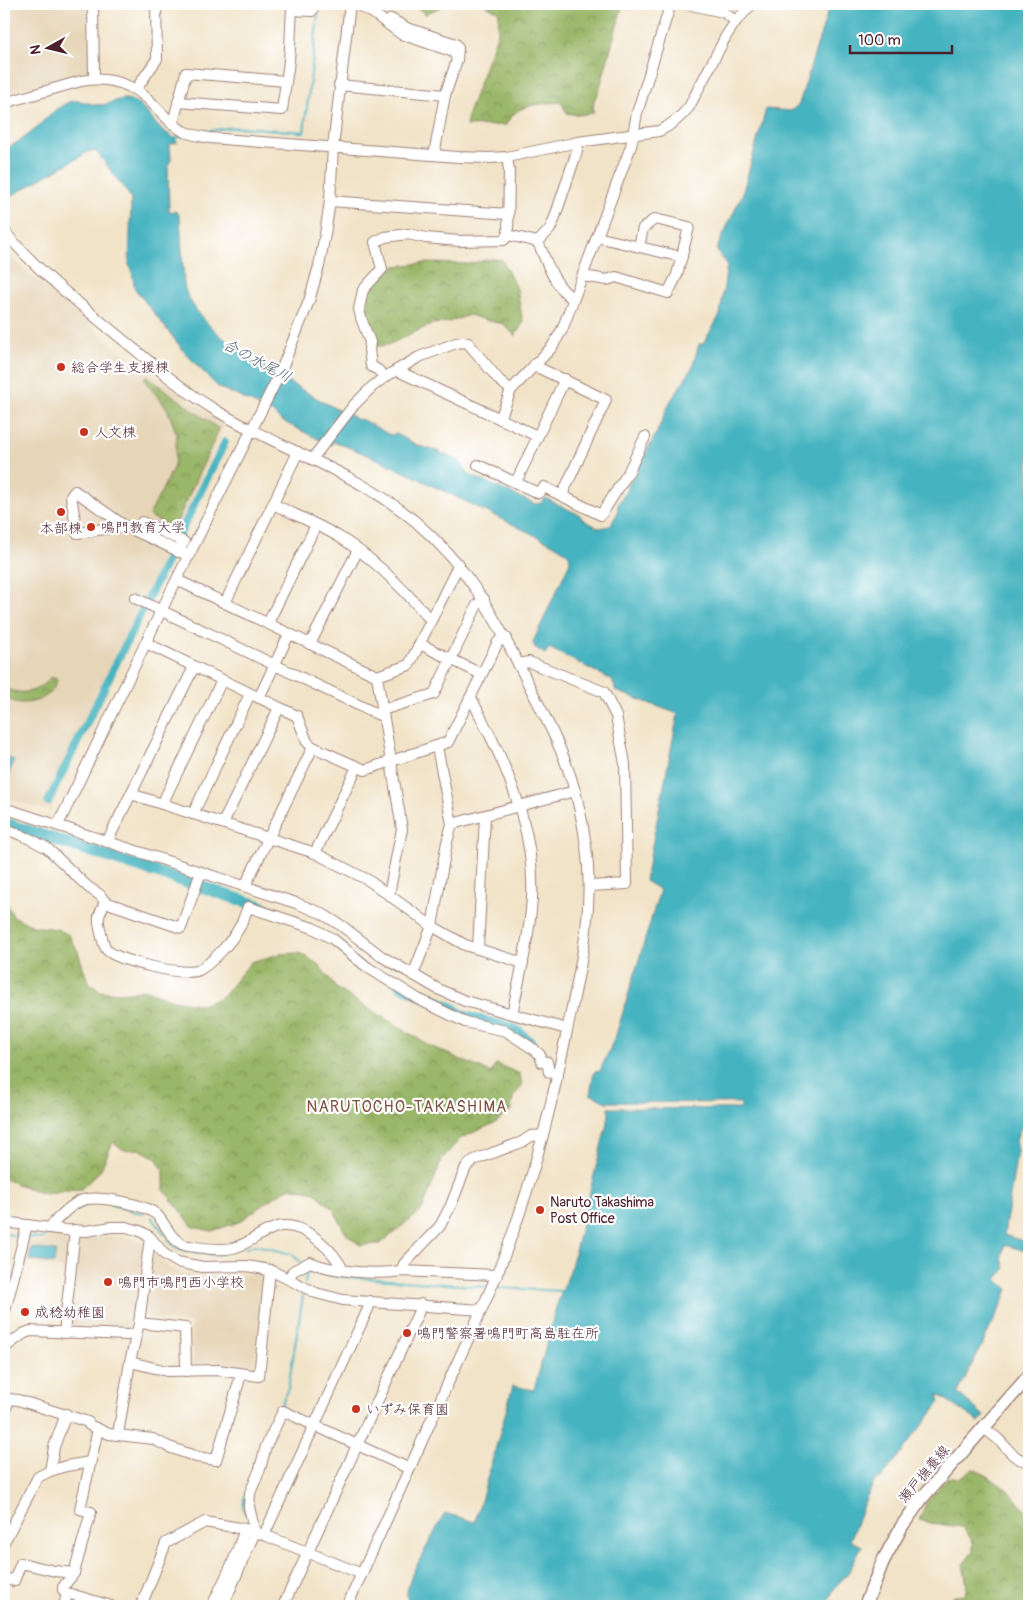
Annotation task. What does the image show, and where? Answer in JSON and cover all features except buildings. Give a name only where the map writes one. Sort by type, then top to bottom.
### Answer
[{"type":"main road","name":"瀬戸撫養線","points":[[865,1606],[883,1561],[902,1526],[922,1498],[1029,1376]]},
{"type":"street","points":[[93,4],[94,79]]},
{"type":"street","points":[[136,89],[157,58],[156,4]]},
{"type":"street","points":[[178,102],[282,110],[290,62],[292,10],[312,11],[316,4]]},
{"type":"street","points":[[58,826],[146,643],[158,609],[177,580],[280,374],[309,301],[319,266],[330,201],[333,147],[350,4]]},
{"type":"street","points":[[356,4],[373,13],[401,34],[454,52],[457,60]]},
{"type":"street","points":[[369,4],[407,28],[456,44],[458,48],[457,60],[445,95],[434,155]]},
{"type":"street","points":[[500,419],[511,390],[552,347],[562,330],[631,146],[637,113],[670,6],[673,4]]},
{"type":"street","points":[[687,4],[723,12],[736,21]]},
{"type":"street","points":[[4,103],[94,79],[117,81],[136,89],[171,123],[194,136],[434,155],[488,158],[507,157],[578,142],[659,131],[671,126],[689,107],[714,57],[736,21],[752,4]]},
{"type":"street","points":[[171,123],[174,119],[186,73],[286,81]]},
{"type":"street","points":[[340,84],[445,95]]},
{"type":"street","points":[[538,242],[550,229],[554,220],[577,151],[578,142]]},
{"type":"street","points":[[385,377],[371,366],[370,342],[359,309],[363,290],[382,269],[375,242],[385,237],[408,234],[426,238],[459,241],[504,240],[508,234],[510,170],[507,157]]},
{"type":"street","points":[[330,201],[508,214]]},
{"type":"street","points":[[583,276],[607,280],[616,277],[668,293],[677,275],[689,227],[655,218],[643,228],[639,246]]},
{"type":"street","points":[[4,231],[18,248],[56,285],[150,361],[214,409],[356,481],[393,504],[417,523],[459,564],[484,599],[506,637],[564,757],[575,791],[587,849],[588,919],[583,959],[544,1135],[527,1192],[497,1277],[347,1606]]},
{"type":"street","points":[[508,234],[538,242]]},
{"type":"street","points":[[597,237],[682,257]]},
{"type":"street","points":[[538,242],[553,277],[561,289],[573,299]]},
{"type":"street","points":[[312,459],[349,412],[373,386],[419,357],[456,343],[468,343],[499,380],[511,390]]},
{"type":"street","points":[[535,364],[537,367],[606,400],[562,495]]},
{"type":"street","points":[[398,370],[537,436]]},
{"type":"street","points":[[516,482],[564,379]]},
{"type":"street","points":[[478,465],[538,493],[544,487],[601,515],[628,473],[645,437]]},
{"type":"street","points":[[225,602],[298,452]]},
{"type":"street","points":[[125,526],[77,533],[71,496],[75,491],[125,526],[175,545]]},
{"type":"street","points":[[273,504],[316,525],[358,550],[395,581],[431,619]]},
{"type":"street","points":[[142,522],[189,556]]},
{"type":"street","points":[[268,623],[316,525]]},
{"type":"street","points":[[310,644],[358,550]]},
{"type":"street","points":[[177,580],[377,676],[409,664],[459,564]]},
{"type":"street","points":[[138,599],[377,714],[434,694],[477,605],[484,599]]},
{"type":"street","points":[[193,814],[255,696],[275,666],[289,634]]},
{"type":"street","points":[[146,643],[297,716],[308,742],[313,747],[365,770],[448,742],[498,642],[506,637]]},
{"type":"street","points":[[420,644],[481,674]]},
{"type":"street","points":[[518,664],[529,662],[604,692],[616,716],[625,764],[627,884],[589,886]]},
{"type":"street","points":[[107,842],[194,667]]},
{"type":"street","points":[[377,676],[402,829],[389,894]]},
{"type":"street","points":[[162,804],[222,680]]},
{"type":"street","points":[[471,698],[499,754],[520,807],[531,866],[532,897],[528,932],[512,1014]]},
{"type":"street","points":[[223,823],[279,708]]},
{"type":"street","points":[[246,886],[313,747]]},
{"type":"street","points":[[413,975],[432,926],[452,824],[437,747]]},
{"type":"street","points":[[315,853],[357,767]]},
{"type":"street","points":[[452,824],[575,791]]},
{"type":"street","points":[[132,794],[315,853],[368,880],[432,926],[465,945],[523,963]]},
{"type":"street","points":[[4,808],[107,842],[198,881],[246,886],[296,903],[322,914],[342,926],[381,956],[438,989],[465,1001],[567,1030]]},
{"type":"street","points":[[478,949],[485,816]]},
{"type":"street","points":[[4,828],[46,848],[88,887],[100,895],[105,902],[181,928],[198,881]]},
{"type":"street","points":[[105,902],[98,918],[103,942],[107,950],[128,960],[148,966],[181,971],[193,972],[200,970],[211,960],[239,928],[248,907],[313,928],[332,939],[367,967],[418,999],[465,1022],[506,1031],[535,1050],[540,1055],[542,1062],[547,1062],[549,1072],[558,1074]]},
{"type":"street","points":[[401,1271],[404,1264],[440,1226],[451,1205],[466,1167],[474,1160],[522,1142],[531,1136],[544,1135]]},
{"type":"street","points":[[49,1228],[79,1201],[87,1198],[105,1199],[144,1207],[153,1211],[159,1216],[165,1228],[178,1242],[185,1245],[220,1250],[241,1245],[268,1230],[284,1225],[303,1230],[326,1247],[344,1270]]},
{"type":"street","points":[[4,1222],[75,1230],[126,1227],[140,1231],[150,1237],[164,1254],[177,1262],[203,1267],[247,1266],[270,1270],[308,1289],[328,1297],[343,1300],[421,1304],[482,1310]]},
{"type":"street","points":[[4,1315],[6,1293],[27,1225]]},
{"type":"street","points":[[64,1333],[75,1230]]},
{"type":"street","points":[[118,1434],[130,1362],[139,1323],[150,1237]]},
{"type":"street","points":[[293,1281],[293,1270],[307,1262],[344,1270],[389,1273],[401,1271],[497,1277]]},
{"type":"street","points":[[130,1362],[167,1371],[218,1370],[259,1376],[270,1270]]},
{"type":"street","points":[[223,1606],[315,1426],[370,1302]]},
{"type":"street","points":[[283,1606],[420,1311],[421,1304]]},
{"type":"street","points":[[139,1323],[185,1328],[186,1371]]},
{"type":"street","points":[[4,1348],[30,1331],[128,1335],[136,1333]]},
{"type":"street","points":[[4,1415],[9,1399],[66,1414],[88,1422],[89,1425],[109,1434],[153,1439],[197,1457],[216,1460],[242,1375]]},
{"type":"street","points":[[260,1533],[249,1507],[250,1493],[266,1446],[283,1412],[410,1469]]},
{"type":"street","points":[[50,1471],[54,1447],[66,1414]]},
{"type":"street","points":[[983,1428],[999,1440],[1013,1456],[1023,1461],[1029,1461]]},
{"type":"street","points":[[98,1430],[80,1509],[91,1512],[74,1573],[63,1587],[63,1590],[67,1593],[111,1606]]},
{"type":"street","points":[[4,1542],[38,1476],[50,1471],[90,1462]]},
{"type":"street","points":[[141,1606],[166,1543],[205,1522],[245,1528],[362,1574]]},
{"type":"street","points":[[212,1606],[233,1562],[245,1528]]},
{"type":"street","points":[[4,1578],[14,1581],[21,1563],[55,1571],[74,1573]]},
{"type":"street","points":[[64,1606],[67,1593]]},
{"type":"shaded area","points":[[4,4],[89,4],[90,71],[4,94]]},
{"type":"shaded area","name":"鳴門教育大学","points":[[4,251],[122,353],[225,424],[50,810],[4,797]]},
{"type":"shaded area","points":[[51,1235],[70,1239],[67,1270],[24,1262],[29,1241],[42,1243]]},
{"type":"shaded area","name":"鳴門市鳴門西小学校","points":[[125,1236],[138,1241],[146,1247],[136,1317],[125,1328],[70,1327],[80,1240]]},
{"type":"shaded area","points":[[150,1252],[170,1268],[184,1273],[200,1271],[229,1276],[252,1274],[266,1276],[254,1369],[215,1363],[193,1364],[191,1323],[142,1317]]},
{"type":"green space","points":[[413,4],[447,4],[425,14]]},
{"type":"green space","points":[[484,4],[623,4],[599,91],[594,100],[593,113],[578,115],[567,113],[561,102],[545,103],[529,106],[516,112],[506,125],[466,126],[469,111],[498,32],[499,12]]},
{"type":"green space","points":[[492,259],[502,260],[517,289],[523,323],[515,336],[504,324],[469,315],[449,322],[432,324],[388,345],[372,347],[363,317],[367,290],[396,266],[424,263],[468,264]]},
{"type":"green space","points":[[146,376],[219,429],[174,528],[149,516],[174,466],[177,435],[167,408],[144,380]]},
{"type":"green space","points":[[55,677],[57,679],[55,685],[43,698],[19,703],[4,698],[4,687],[16,692],[29,692],[46,683],[50,678]]},
{"type":"green space","points":[[4,895],[13,916],[33,926],[57,929],[69,935],[78,952],[88,982],[100,991],[120,993],[146,990],[173,1000],[202,1005],[222,997],[251,962],[279,954],[299,953],[318,964],[337,989],[430,1046],[491,1073],[496,1064],[520,1074],[522,1086],[513,1097],[511,1110],[497,1122],[461,1138],[442,1159],[422,1210],[380,1244],[360,1245],[346,1234],[334,1210],[315,1192],[290,1187],[239,1222],[212,1231],[193,1227],[164,1190],[164,1171],[156,1158],[139,1149],[124,1150],[113,1142],[100,1171],[81,1189],[44,1194],[4,1179]]},
{"type":"green space","points":[[973,1469],[988,1476],[1010,1492],[1029,1515],[1029,1606],[948,1606],[947,1604],[954,1595],[965,1595],[967,1585],[963,1564],[973,1552],[973,1541],[962,1527],[919,1520],[926,1503],[947,1478],[959,1478]]},
{"type":"water","points":[[830,4],[1029,4],[1029,1119],[1019,1131],[1015,1144],[1018,1146],[1004,1235],[1029,1243],[1029,1252],[1004,1245],[1002,1258],[1005,1269],[996,1279],[1008,1289],[958,1393],[984,1416],[979,1422],[938,1394],[940,1402],[881,1479],[876,1479],[863,1505],[850,1541],[862,1546],[848,1573],[834,1589],[826,1606],[408,1606],[407,1591],[412,1574],[445,1513],[475,1522],[513,1386],[534,1390],[556,1307],[570,1271],[609,1115],[608,1108],[741,1109],[741,1103],[606,1102],[590,1094],[594,1072],[600,1071],[616,1035],[660,890],[645,881],[678,714],[616,691],[612,680],[549,648],[545,654],[535,648],[533,642],[570,562],[569,554],[553,544],[386,463],[336,442],[329,444],[314,437],[280,420],[272,412],[218,387],[187,355],[135,289],[131,267],[129,266],[131,200],[97,152],[90,151],[4,200],[4,150],[33,131],[54,111],[69,102],[76,101],[99,105],[125,99],[135,102],[160,128],[178,142],[170,144],[171,160],[168,165],[169,211],[177,212],[180,217],[185,289],[194,308],[210,326],[229,343],[276,375],[340,411],[343,410],[357,420],[361,419],[390,435],[396,434],[419,446],[437,451],[459,461],[470,475],[535,504],[541,503],[545,498],[580,515],[582,519],[599,528],[610,526],[617,514],[618,505],[657,432],[670,402],[692,368],[699,344],[703,344],[720,315],[727,264],[716,250],[742,195],[766,109],[791,111],[799,104]]},
{"type":"water","points":[[4,756],[14,760],[5,786],[4,785]]},
{"type":"water","points":[[31,1248],[56,1251],[54,1264],[29,1260]]},
{"type":"waterway","points":[[204,132],[241,127],[304,132],[319,6]]},
{"type":"waterway","points":[[175,138],[185,136]]},
{"type":"waterway","points":[[48,802],[225,442]]},
{"type":"waterway","points":[[4,823],[263,907]]},
{"type":"waterway","points":[[401,985],[453,1009],[465,1017],[515,1030],[530,1043]]},
{"type":"waterway","points":[[59,1225],[81,1207],[89,1204]]},
{"type":"waterway","points":[[111,1205],[145,1214]]},
{"type":"waterway","points":[[152,1217],[165,1235]]},
{"type":"waterway","points":[[28,1237],[42,1239],[51,1231]]},
{"type":"waterway","points":[[4,1234],[21,1236]]},
{"type":"waterway","points":[[168,1239],[175,1247],[187,1251]]},
{"type":"waterway","points":[[246,1248],[256,1245],[291,1254],[301,1262]]},
{"type":"waterway","points":[[194,1252],[212,1255],[222,1254]]},
{"type":"waterway","points":[[306,1267],[309,1270],[333,1276],[487,1287]]},
{"type":"waterway","points":[[305,1283],[307,1271],[309,1270]]},
{"type":"waterway","points":[[496,1288],[564,1291]]},
{"type":"waterway","points":[[280,1408],[288,1388],[304,1290]]},
{"type":"waterway","points":[[245,1495],[243,1507],[245,1513]]},
{"type":"place","name":"総合学生支援棟","points":[[61,367]]},
{"type":"place","name":"人文棟","points":[[84,432]]},
{"type":"place","name":"本部棟","points":[[61,512]]},
{"type":"place","name":"鳴門教育大学","points":[[91,527]]},
{"type":"place","name":"Naruto Takashima Post Office","points":[[540,1210]]},
{"type":"place","name":"鳴門市鳴門西小学校","points":[[108,1282]]},
{"type":"place","name":"成稔幼稚園","points":[[25,1312]]},
{"type":"place","name":"鳴門警察署鳴門町高島駐在所","points":[[407,1333]]},
{"type":"place","name":"いずみ保育園","points":[[356,1409]]},
{"type":"district","name":"NARUTOCHO-TAKASHIMA","points":[[407,1107]]},
{"type":"water label","name":"合の水尾川","points":[[257,361]]}]
